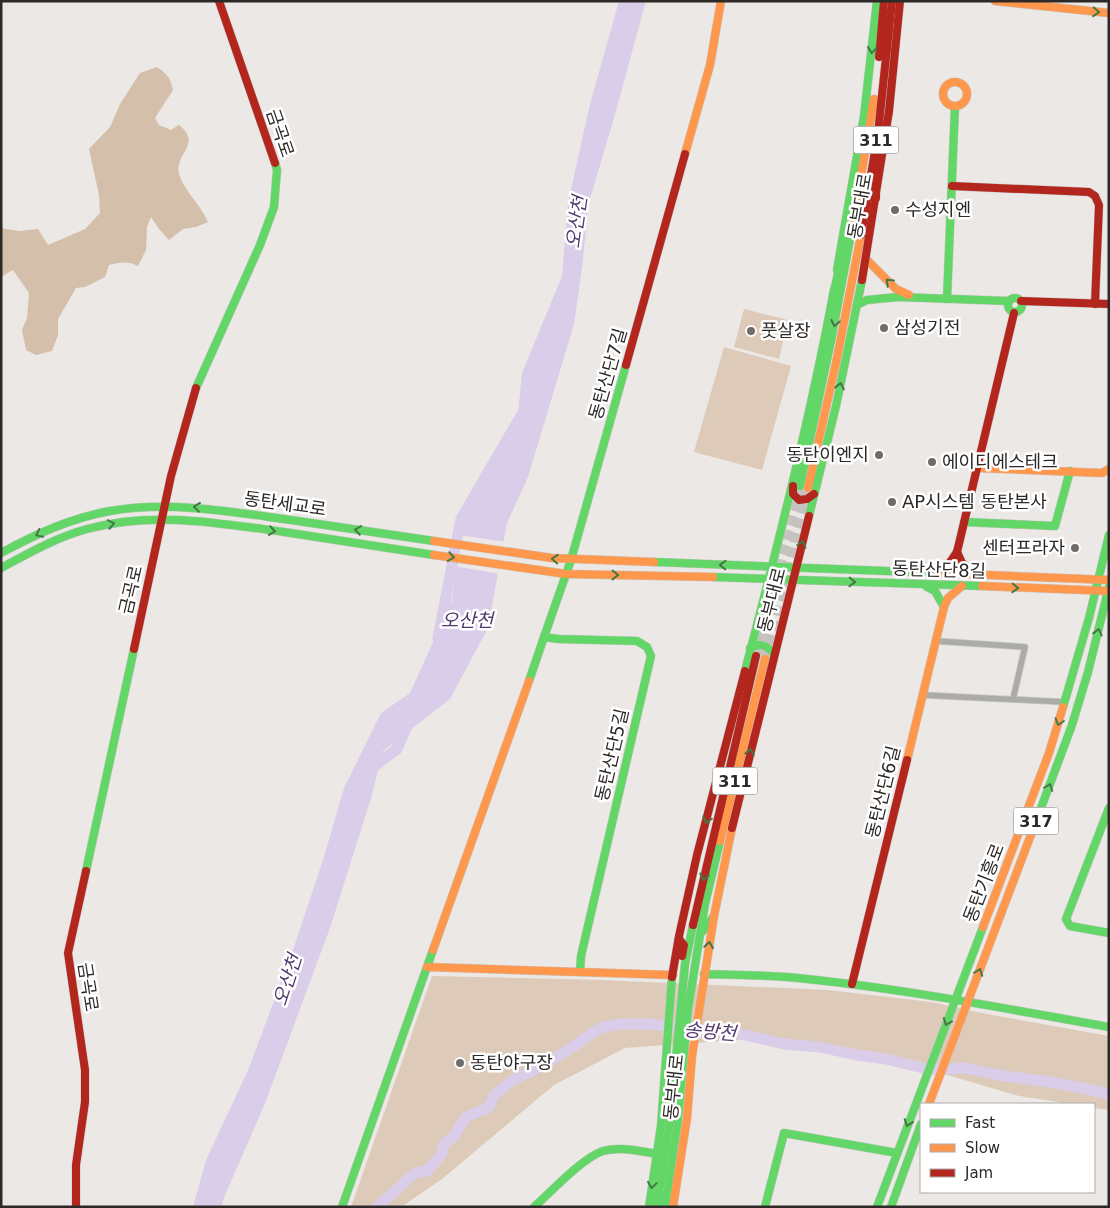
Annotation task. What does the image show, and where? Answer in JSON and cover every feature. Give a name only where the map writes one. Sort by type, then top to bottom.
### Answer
[{"type":"main road","name":"금곡로","points":[[76,1207],[76,1165],[85,1102],[86,1070],[68,953],[165,505],[198,380],[260,245],[274,207],[276,170],[219,1]]},
{"type":"main road","name":"동탄산단7길","points":[[566,574],[710,65],[721,1]]},
{"type":"main road","points":[[833,296],[864,116],[877,1]]},
{"type":"main road","name":"동부대로","points":[[800,486],[825,378],[845,276],[874,99],[884,1]]},
{"type":"main road","name":"동부대로","points":[[648,1207],[657,1154],[663,1102],[669,1007],[679,939],[694,870],[772,566],[830,395],[875,152],[892,1]]},
{"type":"main road","name":"동부대로","points":[[673,1207],[679,1175],[704,974],[714,916],[735,815],[836,406],[866,259],[889,111],[900,1]]},
{"type":"main road","points":[[995,1],[1109,13]]},
{"type":"main road","points":[[948,299],[955,106]]},
{"type":"main road","points":[[833,296],[842,257],[851,198],[868,136]]},
{"type":"main road","points":[[875,152],[876,198]]},
{"type":"main road","points":[[952,186],[1089,192],[1096,196],[1099,205],[1095,304]]},
{"type":"main road","points":[[866,259],[896,289],[916,297]]},
{"type":"main road","name":"동부대로","points":[[800,486],[809,412],[833,296]]},
{"type":"main road","points":[[857,305],[867,300],[881,298],[916,297],[1009,301],[1015,298],[1021,301],[1109,304]]},
{"type":"main road","points":[[1009,301],[1008,309],[1014,312],[1019,312],[1022,308],[1021,301]]},
{"type":"main road","points":[[933,573],[948,565],[957,552],[1014,312]]},
{"type":"main road","points":[[978,468],[1070,472],[1106,471],[1109,479]]},
{"type":"main road","points":[[964,522],[1055,526],[1070,472]]},
{"type":"main road","points":[[800,486],[793,494],[799,500],[807,499],[814,494]]},
{"type":"main road","name":"동탄세교로","points":[[1,553],[46,530],[80,518],[109,511],[165,505],[207,508],[538,557],[571,560]]},
{"type":"main road","name":"동탄세교로","points":[[1,568],[70,534],[127,521],[162,519],[213,522],[566,574]]},
{"type":"main road","name":"동탄기흥로","points":[[877,1207],[1049,753],[1096,591],[1109,536]]},
{"type":"main road","points":[[957,552],[962,563],[977,574]]},
{"type":"main road","points":[[571,560],[772,566]]},
{"type":"main road","name":"동탄산단8길","points":[[772,566],[1109,580]]},
{"type":"main road","points":[[342,1207],[566,574],[769,578]]},
{"type":"main road","name":"동탄산단8길","points":[[769,578],[1108,590]]},
{"type":"main road","points":[[920,584],[935,591],[944,607]]},
{"type":"main road","points":[[944,607],[948,598],[962,586]]},
{"type":"main road","name":"동탄기흥로","points":[[929,1103],[1075,718],[1108,590]]},
{"type":"main road","name":"동탄산단6길","points":[[852,984],[944,607]]},
{"type":"main road","name":"동탄산단5길","points":[[544,637],[637,642],[647,647],[651,656],[581,956],[580,972]]},
{"type":"main road","points":[[750,648],[754,645],[764,644],[774,654]]},
{"type":"main road","name":"동부대로","points":[[657,1207],[670,1119],[680,1004],[686,964],[698,902],[756,656]]},
{"type":"main road","name":"동부대로","points":[[665,1207],[678,1120],[688,1009],[705,904],[765,659]]},
{"type":"main road","points":[[1109,808],[1066,919],[1070,926],[1109,933]]},
{"type":"main road","points":[[700,935],[714,916]]},
{"type":"main road","points":[[679,939],[684,945],[676,994],[680,1004]]},
{"type":"main road","points":[[427,967],[673,975]]},
{"type":"main road","points":[[704,974],[784,977],[852,984],[1109,1027]]},
{"type":"main road","points":[[891,1207],[920,1127]]},
{"type":"main road","points":[[764,1207],[784,1133],[897,1152]]},
{"type":"main road","points":[[534,1207],[601,1152],[611,1150],[657,1154]]},
{"type":"street","points":[[936,641],[1025,647],[1014,695]]},
{"type":"street","points":[[922,695],[1065,702]]},
{"type":"shaded area","points":[[157,67],[168,76],[173,90],[155,118],[159,125],[171,130],[179,125],[186,132],[188,144],[180,161],[179,174],[208,222],[196,227],[183,229],[169,240],[151,217],[147,227],[146,250],[138,266],[124,262],[109,265],[105,277],[85,287],[76,288],[58,319],[58,335],[52,351],[36,355],[26,350],[22,330],[27,318],[29,293],[13,270],[1,277],[1,228],[19,231],[38,229],[48,245],[85,229],[100,213],[99,195],[89,149],[110,127],[120,104],[140,73]]},
{"type":"shaded area","points":[[744,309],[788,320],[779,359],[734,347]]},
{"type":"shaded area","points":[[724,347],[791,366],[762,470],[694,452]]},
{"type":"shaded area","points":[[432,976],[601,980],[828,990],[931,1002],[1109,1036],[1109,1110],[1095,1108],[1095,1103],[1064,1103],[1019,1096],[920,1067],[764,1038],[625,1048],[554,1085],[442,1179],[401,1207],[351,1207]]},
{"type":"water","name":"오산천","points":[[619,1],[646,1],[589,202],[574,324],[528,477],[507,523],[488,628],[450,699],[383,751],[371,798],[331,925],[266,1101],[223,1200],[222,1207],[193,1207],[206,1160],[249,1068],[294,947],[324,857],[344,788],[381,713],[410,693],[452,600],[462,523],[517,424],[522,373],[562,276],[568,203],[590,104]]},
{"type":"pier","points":[[458,535],[506,542],[500,574],[454,566]]},
{"type":"waterway","name":"오산천","points":[[438,638],[461,519],[525,409]]},
{"type":"waterway","name":"오산천","points":[[368,771],[397,749],[409,721]]},
{"type":"waterway","name":"송방천","points":[[377,1207],[415,1173],[427,1171],[442,1154],[444,1144],[454,1136],[466,1117],[488,1108],[495,1094],[513,1080],[565,1052],[600,1028],[620,1024],[648,1024],[736,1033],[784,1044],[820,1047],[886,1059],[931,1070],[966,1068],[998,1075],[1057,1083],[1109,1094]]},
{"type":"tunnel","points":[[765,659],[808,488]]},
{"type":"tunnel","points":[[756,656],[799,489]]},
{"type":"traffic: fast","points":[[837,270],[864,116],[877,1]]},
{"type":"traffic: fast","points":[[947,299],[955,106]]},
{"type":"traffic: fast","points":[[196,388],[260,245],[274,207],[277,170],[275,163]]},
{"type":"traffic: fast","points":[[800,486],[831,341],[852,229]]},
{"type":"traffic: fast","points":[[833,296],[840,264]]},
{"type":"traffic: fast","points":[[809,516],[836,406],[862,280]]},
{"type":"traffic: fast","points":[[745,671],[793,481],[815,386],[834,290]]},
{"type":"traffic: fast","points":[[857,305],[867,300],[898,297],[1009,301]]},
{"type":"traffic: fast","points":[[1012,298],[1018,298],[1022,305],[1018,312],[1012,312],[1008,308],[1008,302],[1012,298]]},
{"type":"traffic: fast","points":[[544,637],[571,560],[626,365]]},
{"type":"traffic: fast","points":[[964,522],[1055,526],[1070,471]]},
{"type":"traffic: fast","points":[[1,553],[27,539],[81,518],[110,511],[154,507],[219,510],[434,541]]},
{"type":"traffic: fast","points":[[1,568],[43,546],[76,532],[112,524],[161,520],[186,520],[235,525],[434,555]]},
{"type":"traffic: fast","points":[[1063,707],[1089,618],[1109,535]]},
{"type":"traffic: fast","points":[[654,562],[939,573]]},
{"type":"traffic: fast","points":[[713,577],[982,586]]},
{"type":"traffic: fast","points":[[927,587],[935,591],[944,607]]},
{"type":"traffic: fast","points":[[1035,824],[1072,725],[1088,672],[1109,587]]},
{"type":"traffic: fast","points":[[529,681],[544,637],[637,641],[647,647],[651,656],[581,956],[580,972]]},
{"type":"traffic: fast","points":[[750,648],[763,645],[774,654]]},
{"type":"traffic: fast","points":[[86,871],[134,649]]},
{"type":"traffic: fast","points":[[1109,808],[1066,919],[1070,926],[1109,933]]},
{"type":"traffic: fast","points":[[665,1207],[678,1120],[688,1009],[705,904],[720,841]]},
{"type":"traffic: fast","points":[[702,932],[714,916]]},
{"type":"traffic: fast","points":[[657,1207],[670,1119],[685,964],[693,925]]},
{"type":"traffic: fast","points":[[877,1207],[983,927]]},
{"type":"traffic: fast","points":[[342,1207],[433,950]]},
{"type":"traffic: fast","points":[[704,974],[787,977],[868,986],[1109,1027]]},
{"type":"traffic: fast","points":[[649,1207],[661,1126],[672,977]]},
{"type":"traffic: fast","points":[[891,1207],[920,1127]]},
{"type":"traffic: fast","points":[[765,1207],[784,1133],[897,1153]]},
{"type":"traffic: fast","points":[[534,1207],[576,1168],[603,1151],[623,1149],[657,1154]]},
{"type":"traffic: slow","points":[[685,154],[710,65],[721,1]]},
{"type":"traffic: slow","points":[[995,1],[1109,13]]},
{"type":"traffic: slow","points":[[955,82],[963,86],[967,94],[963,102],[955,106],[947,102],[943,94],[947,86],[955,82]]},
{"type":"traffic: slow","points":[[852,229],[874,99]]},
{"type":"traffic: slow","points":[[808,488],[836,363],[861,235]]},
{"type":"traffic: slow","points":[[866,259],[896,289],[909,295]]},
{"type":"traffic: slow","points":[[978,468],[1102,473],[1109,469]]},
{"type":"traffic: slow","points":[[434,541],[552,558],[654,562]]},
{"type":"traffic: slow","points":[[434,555],[566,574],[713,577]]},
{"type":"traffic: slow","points":[[939,573],[1109,580]]},
{"type":"traffic: slow","points":[[907,760],[944,607],[948,598],[962,586]]},
{"type":"traffic: slow","points":[[982,586],[1109,591]]},
{"type":"traffic: slow","points":[[720,841],[765,659]]},
{"type":"traffic: slow","points":[[433,950],[529,681]]},
{"type":"traffic: slow","points":[[983,927],[1049,753],[1063,707]]},
{"type":"traffic: slow","points":[[929,1103],[1035,824]]},
{"type":"traffic: slow","points":[[673,1207],[687,1118],[692,1056],[714,916],[732,828]]},
{"type":"traffic: slow","points":[[427,967],[673,975]]},
{"type":"traffic: jam","points":[[219,1],[275,163]]},
{"type":"traffic: jam","points":[[879,57],[884,1]]},
{"type":"traffic: jam","points":[[861,235],[878,133],[892,1]]},
{"type":"traffic: jam","points":[[862,280],[889,111],[900,1]]},
{"type":"traffic: jam","points":[[626,365],[685,154]]},
{"type":"traffic: jam","points":[[876,174],[876,198]]},
{"type":"traffic: jam","points":[[952,186],[1089,192],[1095,196],[1099,205],[1095,304]]},
{"type":"traffic: jam","points":[[1021,301],[1109,304]]},
{"type":"traffic: jam","points":[[936,571],[948,565],[957,552],[1014,313]]},
{"type":"traffic: jam","points":[[134,649],[171,476],[196,388]]},
{"type":"traffic: jam","points":[[793,486],[793,494],[799,500],[807,499],[814,494]]},
{"type":"traffic: jam","points":[[732,828],[809,516]]},
{"type":"traffic: jam","points":[[957,552],[962,563],[977,574]]},
{"type":"traffic: jam","points":[[693,925],[756,656]]},
{"type":"traffic: jam","points":[[672,977],[697,855],[745,671]]},
{"type":"traffic: jam","points":[[852,984],[907,760]]},
{"type":"traffic: jam","points":[[76,1207],[76,1165],[85,1102],[85,1070],[68,953],[86,871]]},
{"type":"traffic: jam","points":[[679,939],[684,945],[682,956]]},
{"type":"place","name":"수성지엔","points":[[895,210]]},
{"type":"place","name":"삼성기전","points":[[884,328]]},
{"type":"place","name":"풋살장","points":[[751,331]]},
{"type":"place","name":"동탄이엔지","points":[[879,455]]},
{"type":"place","name":"에이디에스테크","points":[[932,462]]},
{"type":"place","name":"AP시스템 동탄본사","points":[[892,502]]},
{"type":"place","name":"센터프라자","points":[[1075,548]]},
{"type":"place","name":"동탄야구장","points":[[460,1063]]}]
